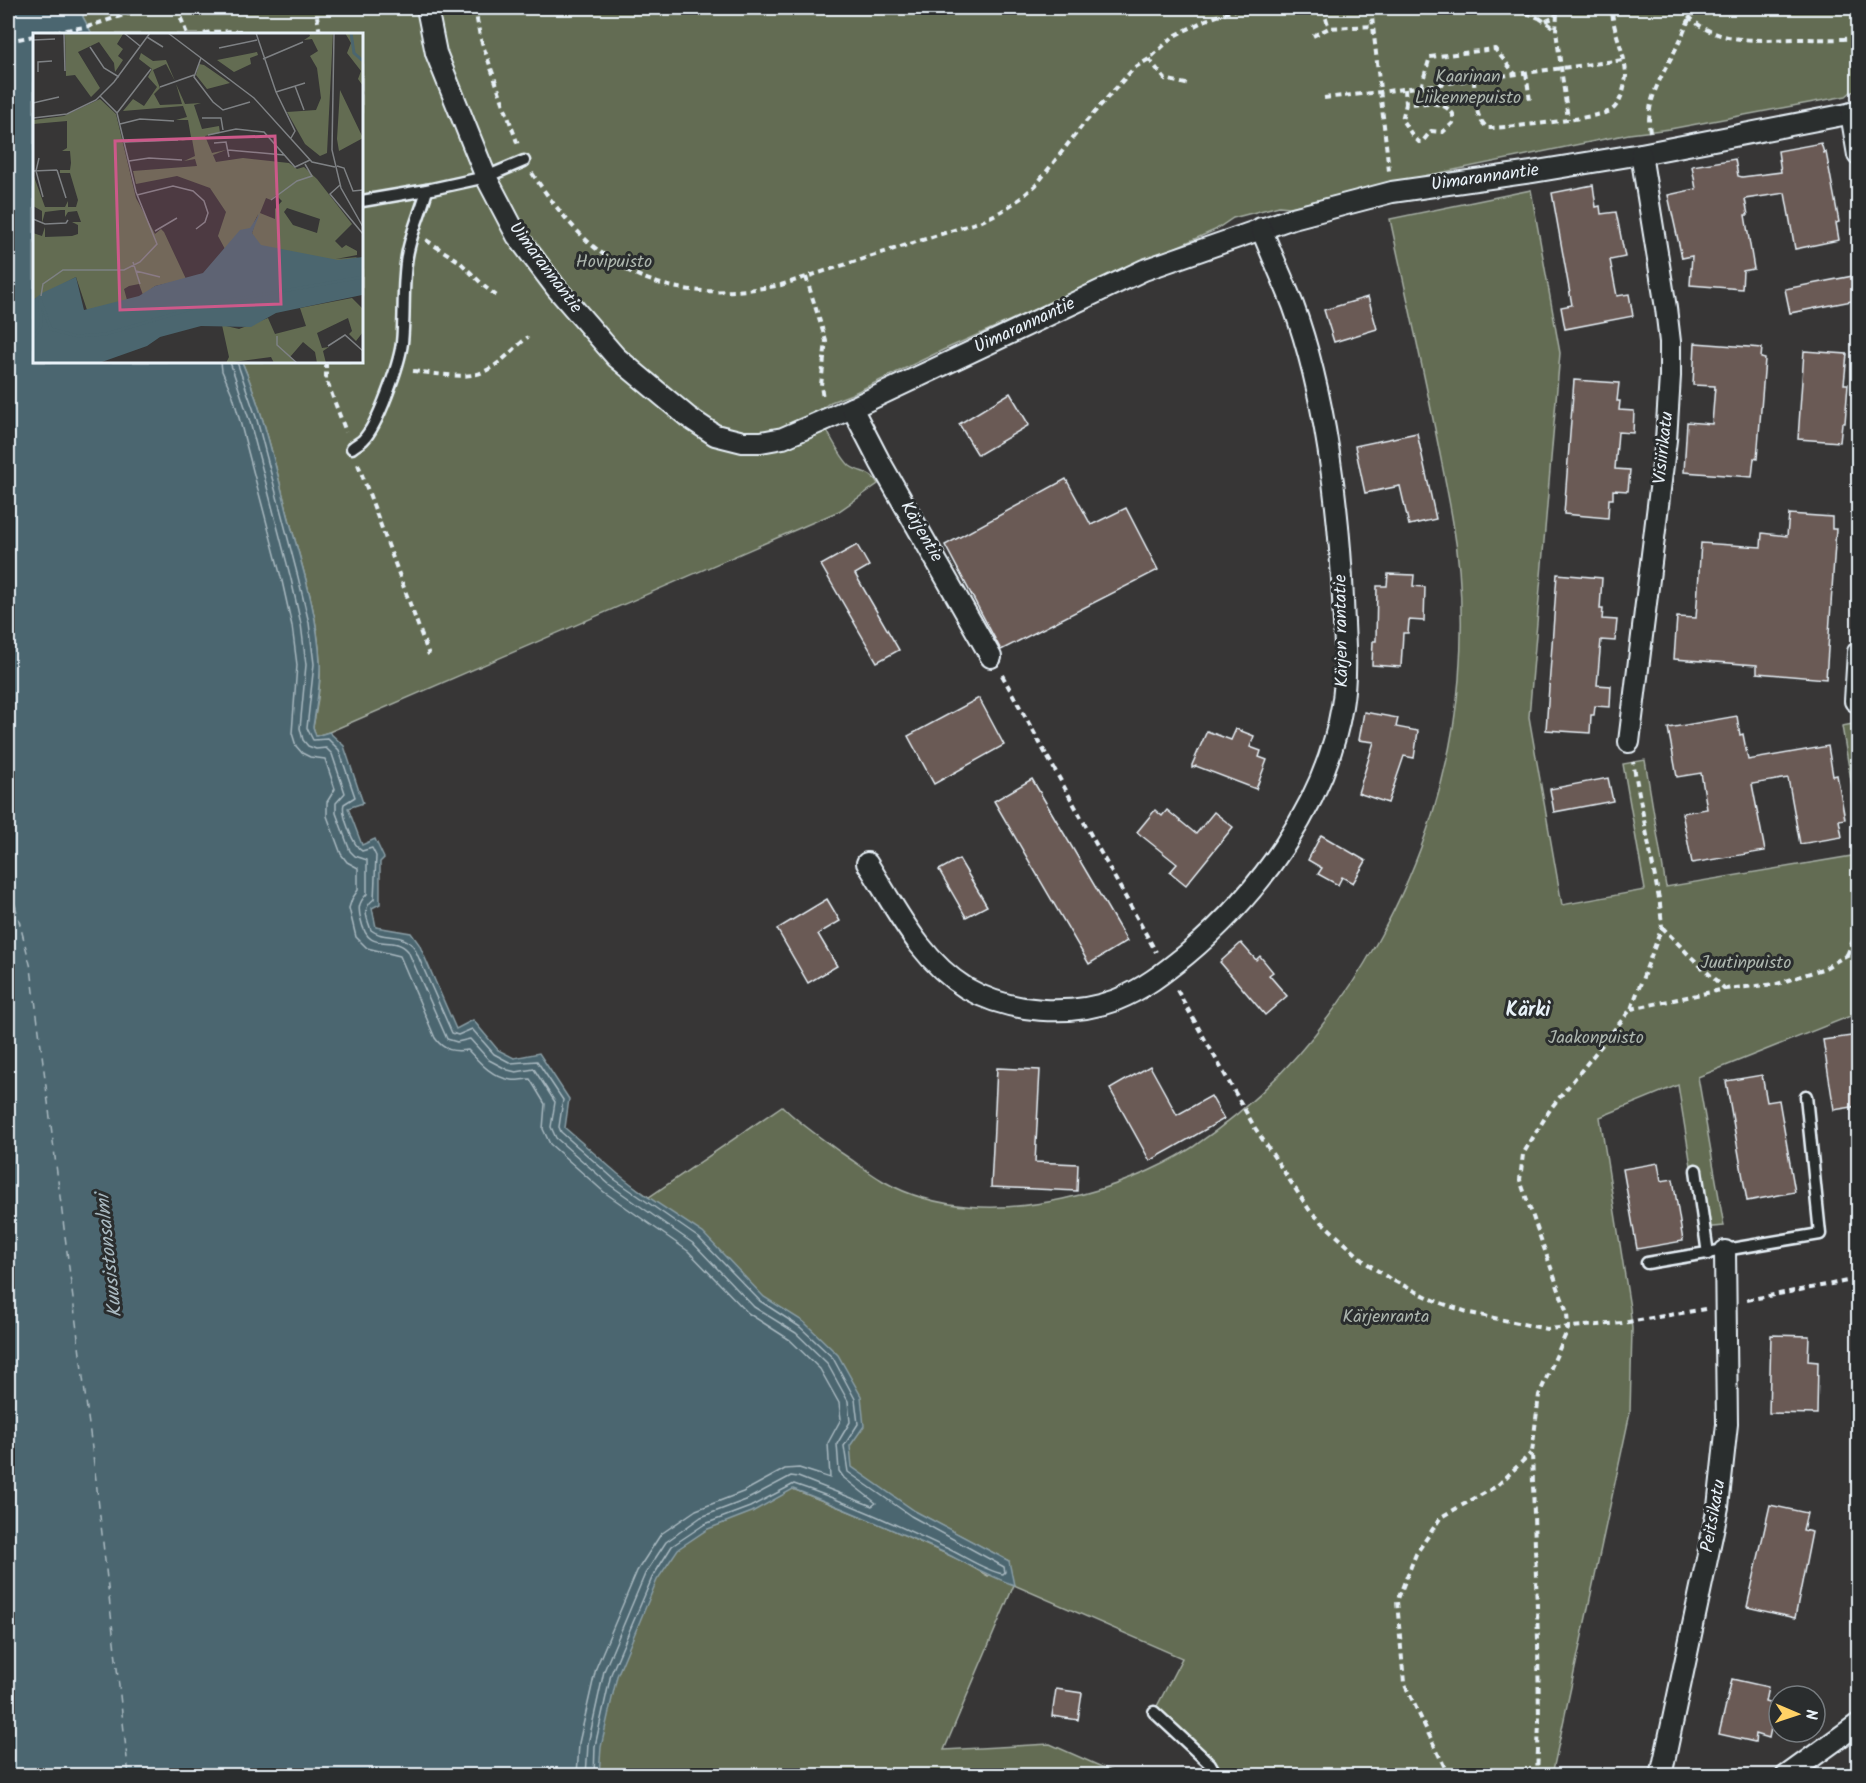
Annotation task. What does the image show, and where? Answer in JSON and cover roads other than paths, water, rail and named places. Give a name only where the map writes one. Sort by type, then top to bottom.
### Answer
[{"type":"street","name":"Uimarannantie","points":[[427,8],[436,53],[486,177],[517,236],[557,289],[616,357],[688,417],[715,435],[743,442],[783,438],[852,408],[1144,270],[1261,228],[1392,192],[1646,153],[1855,112]]},
{"type":"street","points":[[1855,112],[1858,155]]},
{"type":"street","name":"Visiirikatu","points":[[1629,742],[1666,440],[1670,376],[1670,342],[1646,153]]},
{"type":"street","name":"Kärjen rantatie","points":[[867,863],[921,949],[939,969],[966,988],[990,1000],[1042,1010],[1094,1006],[1117,1000],[1167,971],[1233,913],[1282,851],[1317,787],[1342,707],[1345,671],[1341,549],[1326,437],[1311,365],[1293,306],[1261,228]]},
{"type":"street","name":"Kärjentie","points":[[852,408],[991,657]]},
{"type":"street","points":[[1855,701],[1858,652]]},
{"type":"street","name":"Peitsikatu","points":[[1661,1776],[1718,1507],[1727,1424],[1726,1304],[1716,1252]]},
{"type":"street","points":[[1786,1776],[1858,1724]]},
{"type":"lane","points":[[363,201],[486,177],[524,161]]},
{"type":"lane","points":[[352,448],[363,441],[369,431],[382,406],[396,368],[403,332],[404,277],[413,232],[427,190]]},
{"type":"lane","points":[[1647,1263],[1820,1234],[1806,1096]]},
{"type":"lane","points":[[1695,1170],[1716,1252]]},
{"type":"lane","points":[[1154,1712],[1210,1764],[1217,1776]]},
{"type":"water","name":"Kuusistonsalmi","points":[[8,8],[83,8],[83,17],[91,33],[33,33],[33,363],[242,363],[268,438],[316,626],[320,671],[313,727],[316,736],[329,732],[344,746],[363,803],[348,808],[362,845],[375,839],[384,858],[380,862],[380,904],[372,908],[376,927],[411,933],[419,944],[456,1029],[473,1020],[498,1050],[514,1058],[539,1053],[569,1099],[565,1128],[648,1197],[703,1233],[764,1297],[804,1322],[838,1355],[861,1396],[864,1426],[850,1446],[852,1467],[915,1511],[1009,1561],[1014,1585],[887,1527],[793,1489],[752,1512],[708,1529],[678,1549],[657,1580],[617,1676],[601,1747],[599,1775],[8,1775]]},
{"type":"district","name":"Kärki","points":[[1528,1011]]},
{"type":"park label","name":"Kaarinan Liikennepuisto","points":[[1468,88]]},
{"type":"park label","name":"Hovipuisto","points":[[614,262]]},
{"type":"park label","name":"Juutinpuisto","points":[[1746,963]]},
{"type":"park label","name":"Jaakonpuisto","points":[[1596,1038]]},
{"type":"park label","name":"Kärjenranta","points":[[1386,1317]]}]
